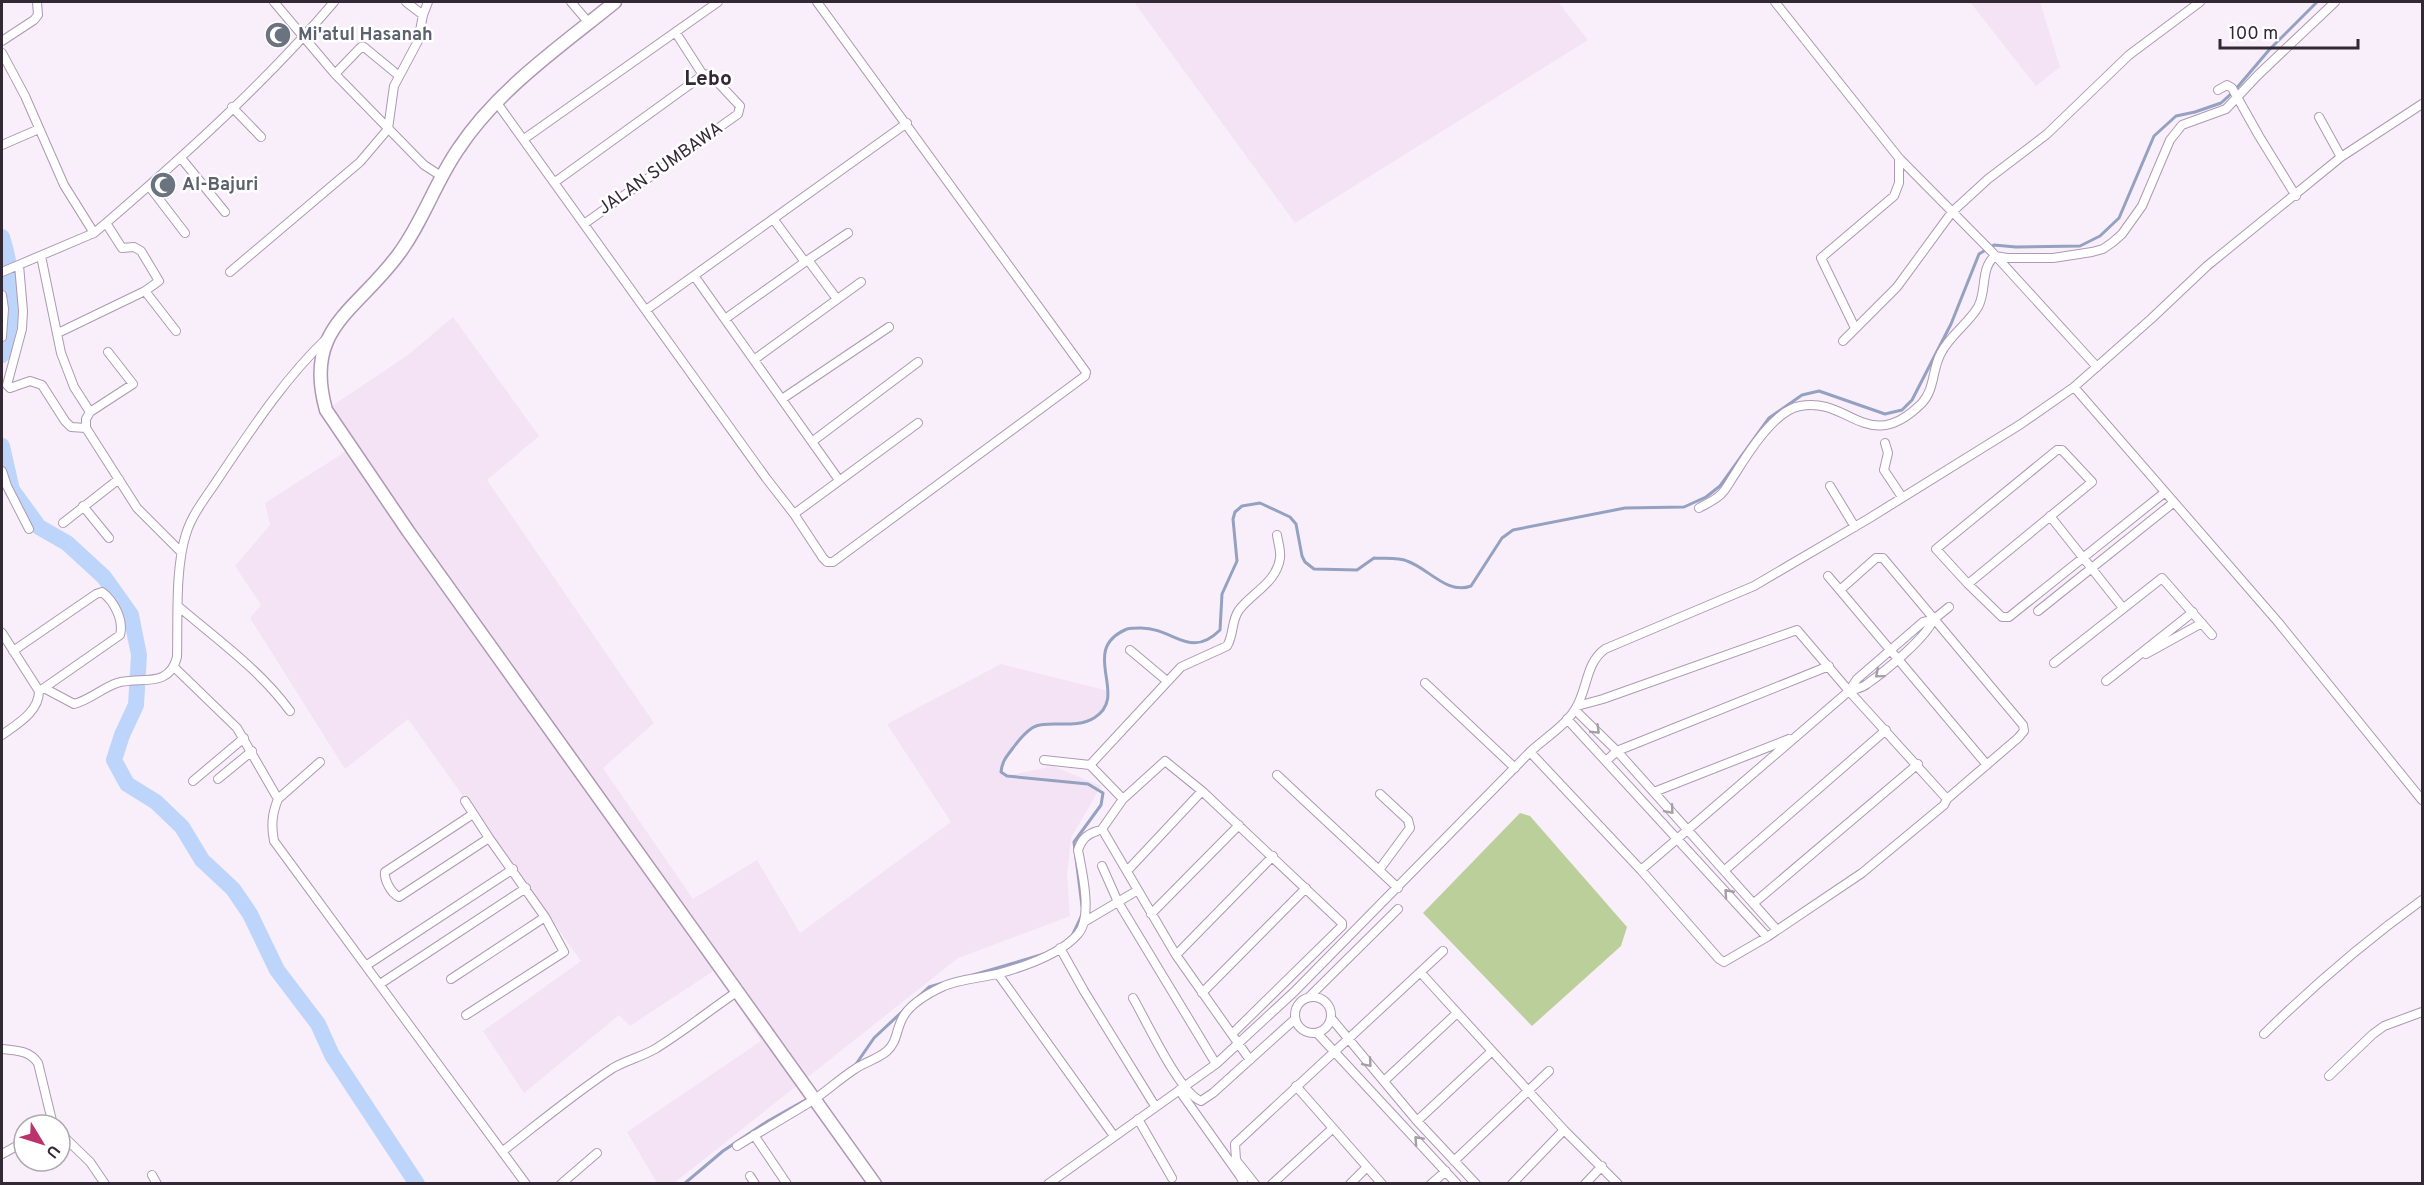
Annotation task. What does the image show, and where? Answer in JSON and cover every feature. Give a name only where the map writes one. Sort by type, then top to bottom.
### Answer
[{"type":"main road","points":[[615,2],[497,103],[474,127],[441,177],[417,225],[398,255],[339,320],[327,338],[320,361],[321,392],[326,410],[408,531],[875,1184]]},
{"type":"street","points":[[2,41],[34,20],[38,15],[38,2]]},
{"type":"street","points":[[274,2],[335,74],[424,165],[441,177]]},
{"type":"street","points":[[2,272],[94,233],[106,224],[181,158],[303,38],[334,2]]},
{"type":"street","points":[[406,2],[423,15]]},
{"type":"street","points":[[230,272],[360,162],[391,131],[394,86],[418,41],[428,2]]},
{"type":"street","points":[[571,2],[589,23]]},
{"type":"street","points":[[524,139],[718,2]]},
{"type":"street","points":[[497,103],[794,514],[823,558],[827,562],[833,562],[1085,375],[1084,369],[817,2]]},
{"type":"street","points":[[1775,2],[1899,158],[1994,254],[2097,367]]},
{"type":"street","points":[[1843,341],[1898,287],[1952,212],[1988,179],[2047,134],[2129,55],[2200,2]]},
{"type":"street","points":[[1994,254],[2007,258],[2053,258],[2103,249],[2122,234],[2142,206],[2176,132],[2184,124],[2226,110],[2236,94],[2335,2]]},
{"type":"street","points":[[555,182],[703,75],[676,33]]},
{"type":"street","points":[[335,74],[361,47],[364,47],[398,75]]},
{"type":"street","points":[[2,53],[25,96],[64,185],[94,233]]},
{"type":"street","name":"JALAN SUMBAWA","points":[[584,224],[738,114],[740,106],[722,84],[710,74],[703,75]]},
{"type":"street","points":[[2218,90],[2227,85],[2236,94],[2296,196]]},
{"type":"street","points":[[1048,1184],[1216,1064],[1294,992],[1530,752],[1567,719],[1576,708],[1586,686],[1588,670],[1596,655],[1605,649],[1754,586],[2012,430],[2074,387],[2207,266],[2296,196],[2341,157],[2422,104]]},
{"type":"street","points":[[232,107],[261,137]]},
{"type":"street","points":[[2319,117],[2341,157]]},
{"type":"street","points":[[646,310],[907,123]]},
{"type":"street","points":[[2,145],[39,129]]},
{"type":"street","points":[[181,158],[225,212]]},
{"type":"street","points":[[1855,328],[1821,258],[1894,196],[1899,183],[1899,158]]},
{"type":"street","points":[[149,186],[185,233]]},
{"type":"street","points":[[774,220],[837,299]]},
{"type":"street","points":[[58,333],[158,284],[158,278],[141,251],[134,247],[122,248],[106,224]]},
{"type":"street","points":[[725,319],[848,233]]},
{"type":"street","points":[[1699,508],[1720,495],[1761,438],[1784,412],[1799,406],[1813,405],[1826,407],[1850,418],[1882,427],[1903,418],[1923,402],[1931,388],[1940,355],[1947,342],[1978,307],[1987,266],[1994,254]]},
{"type":"street","points":[[41,256],[61,353],[74,387],[90,412]]},
{"type":"street","points":[[18,266],[23,311],[22,330],[7,384],[10,388],[30,381],[42,385],[64,421],[71,427],[86,428]]},
{"type":"street","points":[[695,277],[840,480]]},
{"type":"street","points":[[754,359],[861,282]]},
{"type":"street","points":[[145,291],[176,332]]},
{"type":"street","points":[[2,295],[4,309],[2,337]]},
{"type":"street","points":[[783,399],[890,327]]},
{"type":"street","points":[[2,633],[8,648],[41,689],[74,704],[86,701],[117,683],[163,677],[174,667],[177,657],[181,552],[186,532],[199,508],[250,431],[308,357],[327,338]]},
{"type":"street","points":[[108,352],[133,384],[90,412],[86,419],[86,428],[138,509],[181,552]]},
{"type":"street","points":[[813,441],[918,362]]},
{"type":"street","points":[[2074,387],[2277,622],[2422,800]]},
{"type":"street","points":[[794,514],[918,423]]},
{"type":"street","points":[[1885,443],[1888,453],[1884,470],[1902,497]]},
{"type":"street","points":[[1968,584],[2092,482],[2062,450],[2057,450],[1936,549],[1968,584],[1992,609],[2002,617],[2009,617],[2164,493]]},
{"type":"street","points":[[2,471],[6,486],[29,529]]},
{"type":"street","points":[[63,523],[119,479]]},
{"type":"street","points":[[1830,486],[1855,527]]},
{"type":"street","points":[[2038,611],[2173,503]]},
{"type":"street","points":[[83,506],[109,538]]},
{"type":"street","points":[[2050,516],[2123,608]]},
{"type":"street","points":[[1090,765],[1181,667],[1227,646],[1239,611],[1265,586],[1276,569],[1280,557],[1276,535]]},
{"type":"street","points":[[1530,752],[1641,870],[1720,960],[1730,960],[1862,873],[1944,806],[1947,799],[2024,731],[2023,725],[1883,558],[1879,556],[1840,590]]},
{"type":"street","points":[[1828,576],[1987,765]]},
{"type":"street","points":[[2054,663],[2162,578],[2212,635]]},
{"type":"street","points":[[2,735],[27,716],[36,704],[41,689],[120,635],[122,627],[108,597],[102,592],[8,648]]},
{"type":"street","points":[[179,607],[258,673],[274,688],[290,711]]},
{"type":"street","points":[[1641,870],[1849,691],[1857,679],[1923,622],[1933,620],[1949,607]]},
{"type":"street","points":[[2106,681],[2193,612]]},
{"type":"street","points":[[1849,691],[1865,686],[1897,659],[1929,630],[1933,620]]},
{"type":"street","points":[[2127,664],[2202,623]]},
{"type":"street","points":[[1576,708],[1792,630],[1801,632],[1849,691],[1918,764],[1947,799]]},
{"type":"street","points":[[1130,650],[1167,681]]},
{"type":"street","points":[[1606,761],[1617,751],[1829,666]]},
{"type":"street","points":[[174,667],[228,717],[244,738],[278,799]]},
{"type":"street","points":[[1425,683],[1515,768]]},
{"type":"street","points":[[1576,708],[1777,930]]},
{"type":"street","points":[[1567,719],[1767,937]]},
{"type":"street","points":[[1725,870],[1886,730]]},
{"type":"street","points":[[1654,792],[1796,736]]},
{"type":"street","points":[[193,781],[244,738]]},
{"type":"street","points":[[218,779],[252,752]]},
{"type":"street","points":[[1044,760],[1090,765],[1123,799]]},
{"type":"street","points":[[1233,1034],[1342,926],[1341,921],[1202,791],[1165,761],[1123,799],[1102,829],[1176,955],[1250,1060]]},
{"type":"street","points":[[320,762],[278,799],[271,826],[274,841],[526,1184]]},
{"type":"street","points":[[1754,903],[1918,764]]},
{"type":"street","points":[[1277,775],[1398,888]]},
{"type":"street","points":[[1127,871],[1202,791]]},
{"type":"street","points":[[1379,870],[1410,828],[1408,820],[1380,794]]},
{"type":"street","points":[[465,801],[526,888],[564,951],[466,1015]]},
{"type":"street","points":[[473,814],[385,872],[385,878],[395,895],[399,897],[489,838]]},
{"type":"street","points":[[1151,914],[1239,825]]},
{"type":"street","points":[[737,1146],[812,1094],[882,1055],[892,1047],[906,1011],[932,992],[947,985],[998,974],[1037,960],[1060,948],[1079,934],[1086,910],[1078,850],[1081,841],[1086,836],[1097,831]]},
{"type":"street","points":[[1176,955],[1273,856]]},
{"type":"street","points":[[1102,866],[1118,902],[1216,1064]]},
{"type":"street","points":[[367,965],[513,869]]},
{"type":"street","points":[[380,984],[526,888]]},
{"type":"street","points":[[1202,993],[1306,888]]},
{"type":"street","points":[[1084,922],[1133,893]]},
{"type":"street","points":[[2264,1034],[2320,979],[2422,900]]},
{"type":"street","points":[[1377,909],[1388,920]]},
{"type":"street","points":[[1331,1018],[1324,1030],[1317,1033],[1303,1031],[1295,1019],[1294,1012],[1398,909]]},
{"type":"street","points":[[451,979],[545,917]]},
{"type":"street","points":[[1060,948],[1155,1106]]},
{"type":"street","points":[[1255,1184],[1236,1160],[1235,1144],[1443,951]]},
{"type":"street","points":[[1421,973],[1527,1091],[1618,1184]]},
{"type":"street","points":[[998,974],[1114,1136]]},
{"type":"street","points":[[503,1151],[607,1072],[657,1048],[738,991]]},
{"type":"street","points":[[1294,992],[1305,999],[1316,996],[1328,1004],[1331,1018],[1348,1040],[1474,1183]]},
{"type":"street","points":[[1134,998],[1181,1089],[1244,1184]]},
{"type":"street","points":[[2329,1076],[2384,1026],[2422,1012]]},
{"type":"street","points":[[1384,1081],[1456,1014]]},
{"type":"street","points":[[1181,1089],[1201,1101],[1213,1093],[1295,1019]]},
{"type":"street","points":[[1317,1033],[1457,1184]]},
{"type":"street","points":[[2,1049],[26,1052],[38,1063],[50,1113]]},
{"type":"street","points":[[1417,1120],[1491,1052]]},
{"type":"street","points":[[1454,1161],[1549,1071]]},
{"type":"street","points":[[1296,1086],[1382,1184]]},
{"type":"street","points":[[1138,1119],[1173,1178]]},
{"type":"street","points":[[1272,1184],[1332,1129]]},
{"type":"street","points":[[1512,1184],[1564,1130]]},
{"type":"street","points":[[754,1136],[784,1182]]},
{"type":"street","points":[[72,1145],[90,1162],[105,1184]]},
{"type":"street","points":[[563,1183],[597,1153]]},
{"type":"street","points":[[1585,1184],[1602,1166]]},
{"type":"street","points":[[1350,1184],[1367,1167]]},
{"type":"street","points":[[1431,1184],[1446,1171]]},
{"type":"street","points":[[152,1175],[157,1184]]},
{"type":"street","points":[[750,1176],[755,1184]]},
{"type":"shaded area","points":[[1134,2],[1558,2],[1588,40],[1295,223]]},
{"type":"shaded area","points":[[1970,2],[2040,2],[2060,67],[2036,86]]},
{"type":"shaded area","points":[[453,317],[539,436],[487,480],[654,723],[603,768],[693,899],[757,860],[800,933],[951,822],[887,724],[1001,664],[1109,691],[1109,699],[1104,709],[1094,718],[1074,725],[1035,726],[1016,744],[1001,765],[1001,772],[1007,776],[1053,766],[1101,786],[1071,838],[1067,875],[1070,916],[958,958],[674,1183],[657,1183],[627,1132],[761,1041],[715,970],[630,1026],[619,1015],[524,1093],[483,1031],[581,961],[408,719],[345,769],[250,618],[261,605],[235,566],[270,525],[265,503],[351,448],[326,410],[408,355]]},
{"type":"green space","points":[[1520,813],[1530,816],[1627,927],[1621,946],[1532,1026],[1423,913]]},
{"type":"waterway","points":[[2235,90],[2269,50],[2317,2]]},
{"type":"waterway","points":[[1082,906],[1074,842],[1101,805],[1103,793],[1088,784],[1007,776],[1001,772],[1004,762],[1019,740],[1032,728],[1044,724],[1086,722],[1104,709],[1108,698],[1104,661],[1106,649],[1113,638],[1127,629],[1153,629],[1191,643],[1209,639],[1220,630],[1222,594],[1237,561],[1233,519],[1235,512],[1242,506],[1260,503],[1290,517],[1296,524],[1302,556],[1305,562],[1314,569],[1357,570],[1374,558],[1399,559],[1415,564],[1446,584],[1462,588],[1471,586],[1502,538],[1513,530],[1625,508],[1684,507],[1706,497],[1720,486],[1769,418],[1802,395],[1819,391],[1885,414],[1902,410],[1912,400],[1951,324],[1979,254],[1994,245],[2080,246],[2100,236],[2119,218],[2154,136],[2176,116],[2221,103],[2233,92]]},
{"type":"waterway","points":[[2,237],[11,281],[11,311],[2,355]]},
{"type":"waterway","points":[[2,446],[12,490],[39,527],[67,543],[104,577],[131,615],[139,655],[136,705],[122,735],[114,760],[127,784],[156,802],[182,827],[202,860],[233,889],[250,914],[277,970],[318,1024],[332,1055],[417,1184]]},
{"type":"waterway","points":[[1072,936],[1082,915]]},
{"type":"waterway","points":[[973,975],[1044,954]]},
{"type":"waterway","points":[[918,997],[929,987],[943,983]]},
{"type":"waterway","points":[[854,1067],[874,1038],[905,1009]]},
{"type":"waterway","points":[[684,1184],[723,1151],[768,1121],[809,1098]]},
{"type":"place","name":"Mi'atul Hasanah","points":[[278,35]]},
{"type":"place","name":"Al-Bajuri","points":[[163,185]]},
{"type":"district","name":"Lebo","points":[[708,79]]}]
